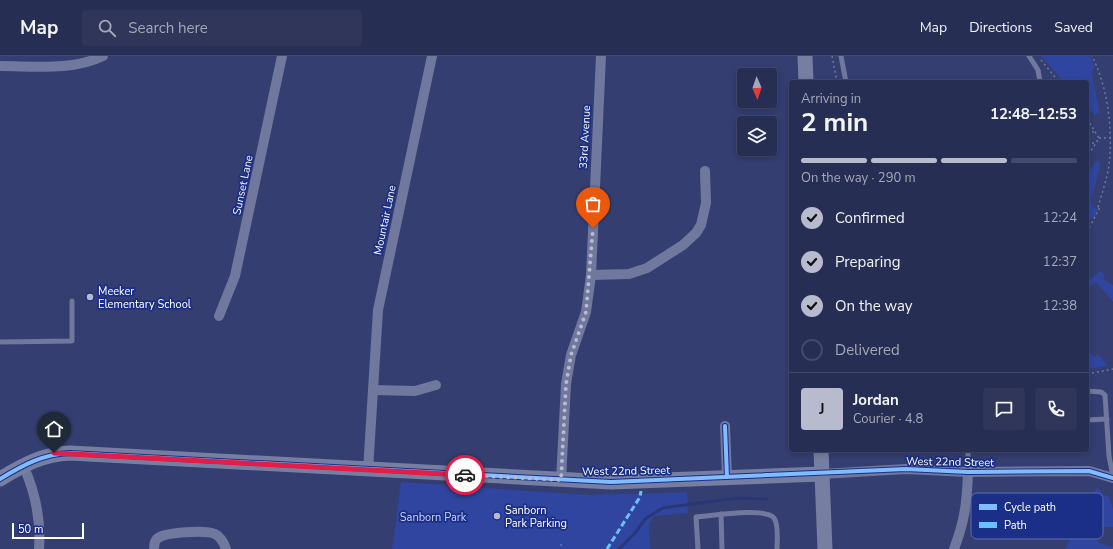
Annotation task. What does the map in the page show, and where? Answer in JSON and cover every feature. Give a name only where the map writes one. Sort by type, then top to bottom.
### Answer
[{"type":"street","points":[[0,66],[74,65],[91,62],[103,56]]},
{"type":"street","name":"Sunset Lane","points":[[219,316],[235,276],[282,56]]},
{"type":"street","name":"Mountair Lane","points":[[368,470],[378,310],[432,56]]},
{"type":"street","name":"33rd Avenue","points":[[561,480],[566,384],[571,355],[586,312],[591,275],[601,56]]},
{"type":"street","points":[[805,56],[806,80]]},
{"type":"street","points":[[591,275],[629,274],[647,268],[683,245],[696,233],[700,225],[706,202],[705,171]]},
{"type":"street","points":[[373,390],[415,391],[436,385]]},
{"type":"street","points":[[725,426],[727,477]]},
{"type":"street","points":[[821,452],[825,549]]},
{"type":"street","name":"West 22nd Street","points":[[0,479],[23,465],[43,456],[70,453],[611,482],[822,474],[906,469],[968,472],[1089,471],[1113,477]]},
{"type":"street","points":[[23,465],[35,496],[39,526],[39,549]]},
{"type":"street","points":[[954,549],[964,522],[967,502],[968,472]]},
{"type":"street","points":[[154,549],[154,545],[158,538],[167,534],[208,532],[216,535],[223,541],[226,549]]},
{"type":"lane","points":[[841,56],[846,80]]},
{"type":"lane","points":[[1029,56],[1038,70],[1040,80]]},
{"type":"lane","points":[[0,342],[72,341],[72,301]]},
{"type":"lane","points":[[1089,391],[1101,392],[1105,395],[1109,456],[1113,477]]},
{"type":"lane","points":[[1089,420],[1107,419]]},
{"type":"lane","points":[[968,452],[968,472]]},
{"type":"lane","points":[[698,549],[696,517],[749,513],[770,515],[774,519],[776,524],[777,549]]},
{"type":"lane","points":[[721,514],[722,549]]},
{"type":"path","points":[[832,56],[837,80]]},
{"type":"path","points":[[1038,56],[1057,80]]},
{"type":"path","points":[[1089,228],[1100,207],[1098,207],[1109,164],[1110,138],[1106,99],[1102,81],[1092,56]]},
{"type":"path","points":[[1089,122],[1099,138]]},
{"type":"path","points":[[1089,132],[1095,132]]},
{"type":"path","points":[[1099,138],[1110,138]]},
{"type":"path","points":[[1089,154],[1099,138]]},
{"type":"path","points":[[1089,144],[1096,143]]},
{"type":"path","points":[[1089,374],[1113,369]]},
{"type":"path","points":[[561,544],[562,549]]},
{"type":"green space","points":[[1041,56],[1090,56],[1095,67],[1092,71],[1092,75],[1100,113],[1095,115],[1089,106],[1089,80],[1062,80]]},
{"type":"green space","points":[[1096,161],[1099,161],[1100,166],[1091,201],[1093,207],[1098,209],[1094,218],[1093,217],[1089,222],[1089,173]]},
{"type":"green space","points":[[1101,271],[1105,275],[1103,279],[1113,285],[1113,302],[1096,282],[1091,286],[1089,280]]},
{"type":"green space","points":[[1089,351],[1094,357],[1098,354],[1108,366],[1089,369]]},
{"type":"green space","name":"Sanborn Park","points":[[401,482],[589,495],[687,492],[688,513],[654,516],[649,524],[650,549],[392,549]]},
{"type":"green space","points":[[1097,487],[1102,493],[1094,493]]},
{"type":"green space","points":[[1103,494],[1109,497],[1113,509],[1113,527],[1103,527]]},
{"type":"green space","points":[[1070,539],[1095,539],[1100,543],[1113,547],[1113,549],[1065,549]]},
{"type":"waterway","points":[[619,549],[635,533],[646,518],[663,508],[736,498],[767,499]]},
{"type":"marked path","points":[[607,549],[640,497],[641,491]]},
{"type":"cycle path","points":[[725,426],[727,477]]},
{"type":"cycle path","points":[[0,479],[17,469],[42,458],[70,453],[611,482],[906,469],[968,472],[1089,471],[1113,478]]},
{"type":"way so far","points":[[465,475],[561,480],[566,384],[571,355],[586,312],[591,275],[593,228]]},
{"type":"place","name":"Meeker Elementary School","points":[[90,297]]},
{"type":"place","name":"Sanborn Park Parking","points":[[497,516]]},
{"type":"route","points":[[54,453],[465,475]]}]
